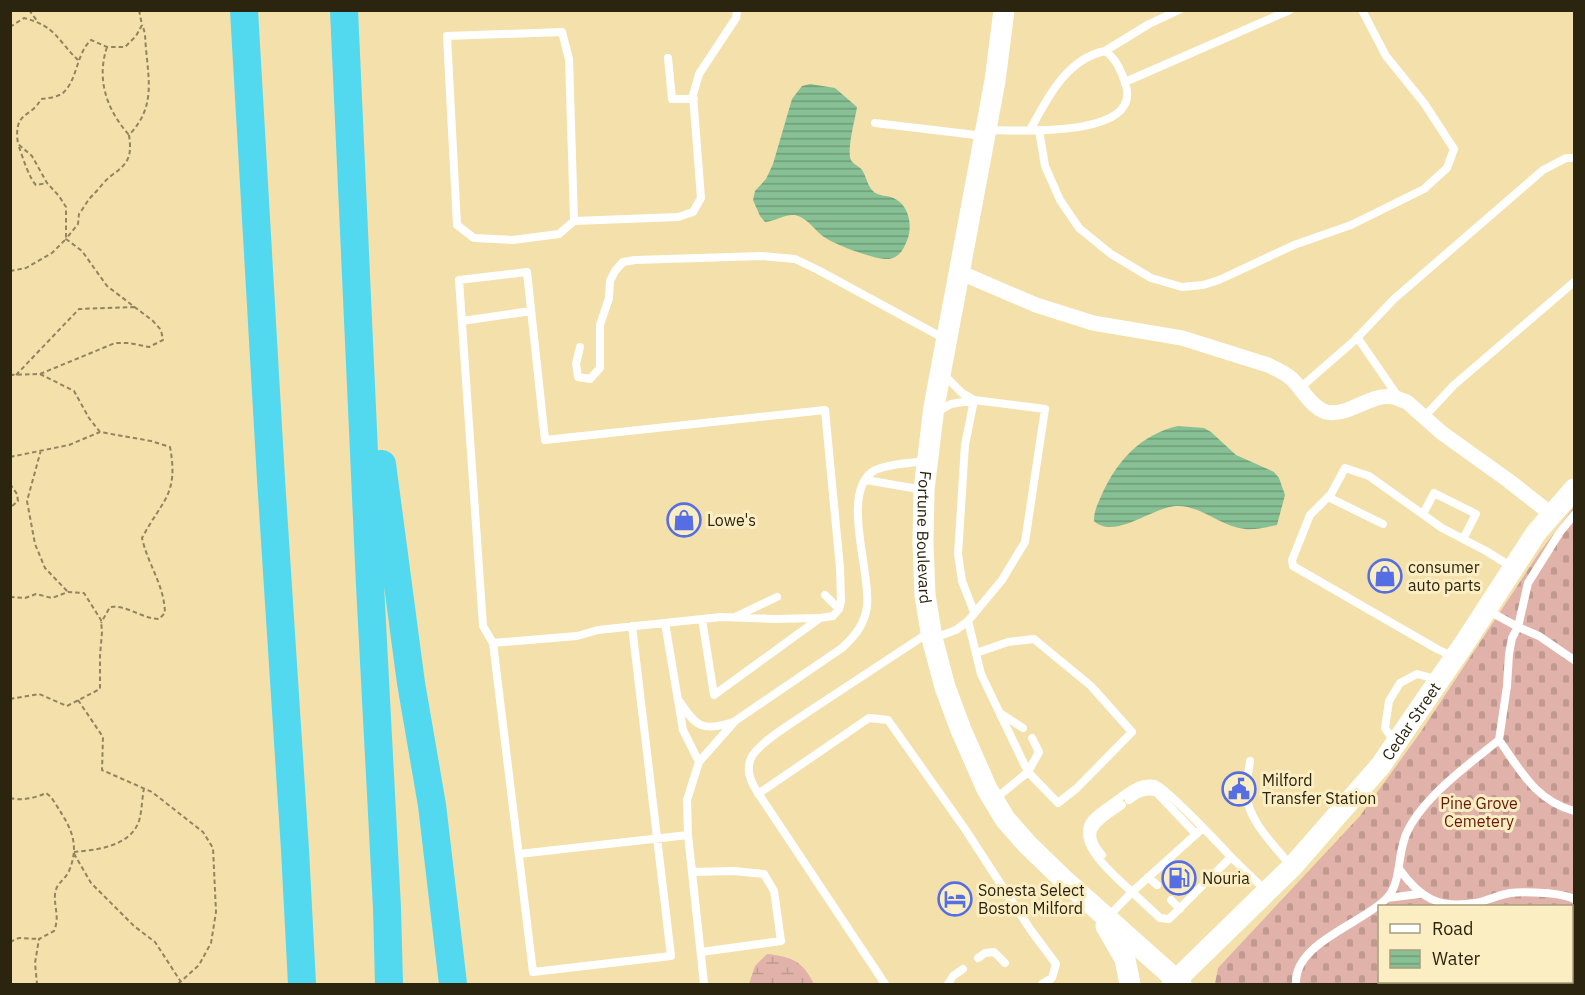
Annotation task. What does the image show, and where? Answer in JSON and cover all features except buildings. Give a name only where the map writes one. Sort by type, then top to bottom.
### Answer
[{"type":"highway","points":[[244,10],[302,984]]},
{"type":"highway","points":[[344,10],[389,984]]},
{"type":"highway","points":[[355,248],[394,561],[411,683],[432,805],[453,984]]},
{"type":"highway","points":[[288,984],[295,850]]},
{"type":"main road","name":"Fortune Boulevard","points":[[1004,10],[986,133],[933,414],[924,490],[922,543],[925,595],[932,634],[954,714],[993,800],[1018,835],[1176,983]]},
{"type":"main road","name":"Cedar Street","points":[[1176,983],[1292,867],[1371,777],[1455,657],[1513,567],[1565,521],[1575,489]]},
{"type":"main road","points":[[1102,914],[1125,959],[1130,984]]},
{"type":"street","points":[[959,272],[1036,305],[1093,323],[1182,338],[1268,365],[1281,371],[1318,408],[1327,412],[1338,412],[1383,397],[1400,399],[1407,402],[1442,434],[1565,521]]},
{"type":"lane","points":[[574,221],[569,59],[561,32],[447,36],[457,225],[474,238],[513,240],[559,234],[574,221],[678,217],[693,212],[701,198],[694,99],[699,74],[736,18],[737,10]]},
{"type":"lane","points":[[1179,10],[1149,24],[1105,51],[1093,54],[1069,72],[1047,100],[1035,130],[1045,166],[1060,200],[1079,228],[1111,254],[1151,278],[1182,287],[1203,285],[1219,280],[1293,245],[1351,225],[1424,189],[1447,168],[1454,149],[1424,103],[1386,56],[1362,10]]},
{"type":"lane","points":[[1125,82],[1290,10]]},
{"type":"lane","points":[[875,123],[986,133],[1089,126],[1107,120],[1120,112],[1126,103],[1128,93],[1125,82],[1111,55],[1105,51]]},
{"type":"lane","points":[[668,58],[672,99],[694,99]]},
{"type":"lane","points":[[1300,388],[1357,337],[1394,299],[1543,170],[1566,158],[1575,158]]},
{"type":"lane","points":[[580,346],[576,364],[578,377],[590,379],[600,368],[600,325],[609,298],[610,281],[623,262],[750,257],[795,259],[947,340]]},
{"type":"lane","points":[[494,643],[577,636],[598,630],[632,626],[702,619],[832,616],[839,609],[841,601],[840,568],[825,410],[545,440],[527,272],[459,280],[483,626],[494,643],[532,972],[671,956],[632,626]]},
{"type":"lane","points":[[1424,417],[1454,385],[1575,282]]},
{"type":"lane","points":[[462,321],[531,311]]},
{"type":"lane","points":[[1357,337],[1400,399]]},
{"type":"lane","points":[[941,371],[962,393],[974,400]]},
{"type":"lane","points":[[974,400],[965,445],[958,554],[962,581],[974,612]]},
{"type":"lane","points":[[885,984],[758,794],[748,769],[756,751],[784,728],[932,634],[957,630],[968,621],[1002,580],[1025,542],[1045,409],[974,400],[951,404],[933,414]]},
{"type":"lane","points":[[677,698],[691,719],[700,726],[716,728],[735,721],[842,648],[857,634],[867,605],[857,508],[861,489],[870,473],[879,468],[928,461]]},
{"type":"lane","points":[[1455,657],[1437,649],[1293,566],[1292,560],[1310,515],[1328,497],[1345,468],[1369,476],[1442,528],[1513,567]]},
{"type":"lane","points":[[866,480],[924,490]]},
{"type":"lane","points":[[1423,514],[1434,494],[1476,514],[1463,539]]},
{"type":"lane","points":[[1328,497],[1383,524]]},
{"type":"lane","points":[[1387,898],[1400,870],[1399,856],[1408,829],[1443,788],[1499,740],[1509,654],[1528,583],[1565,521],[1575,515]]},
{"type":"lane","points":[[825,595],[839,609]]},
{"type":"lane","points":[[735,617],[777,597]]},
{"type":"lane","points":[[1486,609],[1539,636],[1575,660]]},
{"type":"lane","points":[[702,619],[714,695],[820,618]]},
{"type":"lane","points":[[968,621],[981,674],[1028,772],[1058,803],[1077,788],[1132,732],[1091,686],[1034,639],[1008,642],[976,653]]},
{"type":"lane","points":[[665,623],[682,730],[699,762]]},
{"type":"lane","points":[[1395,744],[1385,728],[1389,701],[1400,683],[1417,674],[1439,680]]},
{"type":"lane","points":[[999,713],[1023,728]]},
{"type":"lane","points":[[758,794],[869,718],[888,720],[1056,964],[1052,978],[1042,984]]},
{"type":"lane","points":[[704,984],[688,835],[687,800],[699,762],[735,721]]},
{"type":"lane","points":[[993,800],[1028,772],[1039,752],[1032,738]]},
{"type":"lane","points":[[1499,740],[1524,777],[1541,795],[1558,807],[1575,811]]},
{"type":"lane","points":[[1250,761],[1246,792],[1250,810],[1258,824],[1292,867]]},
{"type":"lane","points":[[1231,857],[1169,919],[1160,918],[1090,849],[1086,837],[1088,825],[1093,818],[1125,794],[1145,784],[1157,785],[1267,892]]},
{"type":"lane","points":[[1125,885],[1120,873],[1094,843],[1092,832],[1095,825],[1126,802],[1141,792],[1148,790],[1156,792],[1196,834]]},
{"type":"lane","points":[[1102,914],[1132,892],[1203,828]]},
{"type":"lane","points":[[519,854],[688,835]]},
{"type":"lane","points":[[1165,862],[1173,870]]},
{"type":"lane","points":[[1400,870],[1419,894],[1435,902],[1474,904],[1507,893],[1521,892],[1554,894],[1575,899]]},
{"type":"lane","points":[[692,872],[734,871],[764,874],[774,891],[781,941],[701,952]]},
{"type":"lane","points":[[1148,877],[1156,885]]},
{"type":"lane","points":[[1187,884],[1195,893]]},
{"type":"lane","points":[[1296,984],[1295,978],[1304,958],[1318,945],[1387,898],[1419,894]]},
{"type":"lane","points":[[1171,900],[1180,909]]},
{"type":"lane","points":[[978,958],[986,953],[994,952],[1005,963]]},
{"type":"lane","points":[[948,984],[953,976],[963,969]]},
{"type":"path","points":[[29,10],[38,22]]},
{"type":"path","points":[[129,135],[145,113],[150,80],[146,33],[139,10]]},
{"type":"path","points":[[10,27],[24,18],[38,22],[54,32],[78,61]]},
{"type":"path","points":[[47,183],[36,185],[30,179],[28,167],[18,144],[19,123],[24,114],[38,105],[41,99],[54,97],[64,92],[84,47],[91,40],[107,47],[125,47],[136,36],[142,25]]},
{"type":"path","points":[[10,271],[26,268],[52,253],[78,224],[79,214],[90,197],[102,188],[110,176],[122,169],[129,157],[131,146],[129,135],[110,108],[101,77],[107,47]]},
{"type":"path","points":[[18,144],[32,156],[47,183],[66,207],[66,239]]},
{"type":"path","points":[[10,375],[40,374],[116,343],[149,347],[163,340],[161,330],[107,286],[82,251],[66,239]]},
{"type":"path","points":[[16,375],[79,309],[135,307]]},
{"type":"path","points":[[40,374],[74,391],[100,432]]},
{"type":"path","points":[[10,457],[69,445],[100,432],[152,441],[170,447],[174,469],[168,497],[142,538],[165,600],[165,613],[159,619],[150,619],[120,606],[110,607],[101,623]]},
{"type":"path","points":[[41,450],[27,501],[33,534],[45,568],[68,592]]},
{"type":"path","points":[[10,484],[17,494],[18,501],[10,508]]},
{"type":"path","points":[[10,597],[25,598],[36,594],[52,598],[68,592],[84,593],[101,623],[100,689],[67,706],[39,694],[10,699]]},
{"type":"path","points":[[73,852],[91,883],[134,926],[155,942],[180,983],[200,965],[211,943],[216,912],[213,848],[203,832],[152,792],[102,770],[103,738],[78,700]]},
{"type":"path","points":[[73,852],[96,850],[125,840],[138,823],[144,788]]},
{"type":"path","points":[[10,798],[38,797],[46,793],[51,797],[73,835],[73,852],[69,870],[65,878],[57,885],[55,893],[58,921],[54,931],[39,939],[19,938],[10,942]]},
{"type":"path","points":[[37,984],[35,963],[39,939]]},
{"type":"green space","name":"Pine Grove Cemetery","points":[[1574,507],[1574,984],[1215,984],[1218,968],[1360,816],[1420,733],[1539,553]]},
{"type":"green space","points":[[767,954],[784,957],[801,965],[814,984],[749,984],[755,966]]},
{"type":"water","points":[[810,84],[835,88],[857,107],[850,146],[851,159],[862,170],[874,192],[897,200],[908,215],[910,227],[908,239],[901,252],[894,257],[883,259],[837,244],[824,237],[804,219],[795,215],[765,222],[760,216],[753,200],[755,191],[766,179],[773,164],[792,99],[802,86]]},
{"type":"water","points":[[1178,426],[1204,428],[1236,455],[1274,472],[1279,478],[1285,495],[1277,525],[1245,529],[1194,509],[1176,506],[1112,527],[1102,526],[1094,521],[1095,510],[1102,494],[1123,460],[1152,436]]},
{"type":"place","name":"Lowe's","points":[[684,520]]},
{"type":"place","name":"consumer auto parts","points":[[1385,576]]},
{"type":"place","name":"Milford Transfer Station","points":[[1239,789]]},
{"type":"place","name":"Nouria","points":[[1179,878]]},
{"type":"place","name":"Sonesta Select Boston Milford","points":[[955,899]]}]
